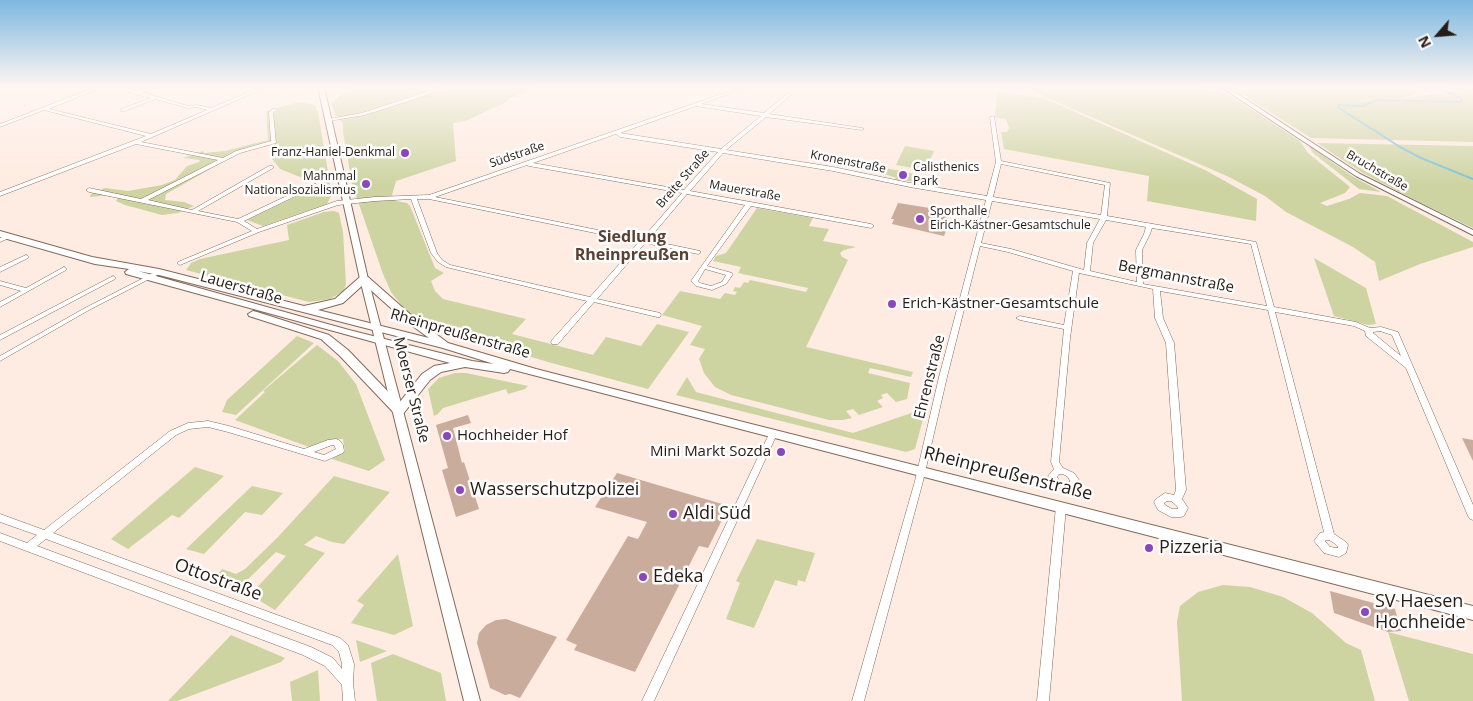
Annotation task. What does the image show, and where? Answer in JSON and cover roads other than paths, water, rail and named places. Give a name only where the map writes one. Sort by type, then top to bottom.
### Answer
[{"type":"main road","name":"Moerser Straße","points":[[329,120],[364,279],[472,701]]},
{"type":"main road","name":"Lauerstraße","points":[[2,237],[92,260],[381,342]]},
{"type":"main road","name":"Lauerstraße","points":[[92,260],[159,272],[378,328]]},
{"type":"main road","points":[[284,305],[325,306],[346,297],[364,279],[407,317],[446,346]]},
{"type":"main road","points":[[182,287],[218,304],[325,337],[344,353],[399,411],[426,377],[438,370],[451,366],[472,365]]},
{"type":"main road","name":"Rheinpreußenstraße","points":[[378,328],[533,372],[1473,613]]},
{"type":"main road","name":"Rheinpreußenstraße","points":[[381,342],[472,365],[533,372]]},
{"type":"street","points":[[0,126],[17,120]]},
{"type":"street","points":[[87,120],[151,136]]},
{"type":"street","points":[[0,194],[189,120]]},
{"type":"street","points":[[142,201],[222,159],[249,147],[274,142],[272,120]]},
{"type":"street","name":"Südstraße","points":[[180,262],[257,231],[337,203],[430,197],[652,120]]},
{"type":"street","name":"Breite Straße","points":[[555,342],[722,151],[759,120]]},
{"type":"street","points":[[797,120],[862,129]]},
{"type":"street","name":"Ehrenstraße","points":[[858,701],[922,471],[943,377],[999,162],[992,120]]},
{"type":"street","name":"Bruchstraße","points":[[1274,120],[1358,175],[1473,232]]},
{"type":"street","name":"Kronenstraße","points":[[616,132],[620,135],[1254,243],[1272,309]]},
{"type":"street","points":[[136,142],[222,159]]},
{"type":"street","points":[[999,162],[1108,184],[1104,218],[1090,243],[1086,273]]},
{"type":"street","name":"Mauerstraße","points":[[526,164],[871,226]]},
{"type":"street","points":[[192,212],[271,167]]},
{"type":"street","points":[[239,221],[314,185]]},
{"type":"street","points":[[89,190],[239,221],[257,231]]},
{"type":"street","points":[[413,197],[434,253],[440,261],[448,266],[657,315]]},
{"type":"street","points":[[430,197],[698,252]]},
{"type":"street","points":[[704,268],[730,274],[724,283],[720,286],[704,287],[694,281],[750,204]]},
{"type":"street","points":[[1140,285],[1139,250],[1147,234],[1148,226]]},
{"type":"street","name":"Bergmannstraße","points":[[979,244],[1009,250],[1086,273],[1140,285],[1356,324],[1369,330],[1381,329],[1395,334],[1408,366]]},
{"type":"street","points":[[0,270],[26,257]]},
{"type":"street","points":[[0,304],[64,269]]},
{"type":"street","points":[[1060,471],[1056,462],[1067,328],[1076,270]]},
{"type":"street","points":[[0,359],[87,308],[159,272]]},
{"type":"street","points":[[0,338],[113,278]]},
{"type":"street","points":[[0,283],[26,290]]},
{"type":"street","points":[[1156,288],[1159,318],[1170,343],[1181,490],[1177,500]]},
{"type":"street","points":[[1272,309],[1330,536]]},
{"type":"street","points":[[1020,318],[1067,328]]},
{"type":"street","points":[[1369,330],[1369,334],[1408,366],[1473,516]]},
{"type":"street","points":[[29,547],[173,432],[188,426],[208,424],[304,452]]},
{"type":"street","points":[[648,701],[773,434]]},
{"type":"street","points":[[1043,701],[1061,507]]},
{"type":"street","name":"Ottostraße","points":[[0,518],[336,641],[344,649],[348,664],[347,683],[349,701]]},
{"type":"street","points":[[0,537],[307,650],[329,662],[347,683]]},
{"type":"waterway","points":[[1357,120],[1421,158],[1473,179]]},
{"type":"place","name":"Franz-Haniel-Denkmal","points":[[405,153]]},
{"type":"place","name":"Calisthenics Park","points":[[903,175]]},
{"type":"place","name":"Mahnmal Nationalsozialismus","points":[[366,184]]},
{"type":"place","name":"Sporthalle Eirich-Kästner-Gesamtschule","points":[[920,219]]},
{"type":"place","name":"Erich-Kästner-Gesamtschule","points":[[892,304]]},
{"type":"place","name":"Hochheider Hof","points":[[447,436]]},
{"type":"place","name":"Mini Markt Sozda","points":[[781,452]]},
{"type":"place","name":"Wasserschutzpolizei","points":[[460,490]]},
{"type":"place","name":"Aldi Süd","points":[[673,514]]},
{"type":"place","name":"Pizzeria","points":[[1149,548]]},
{"type":"place","name":"Edeka","points":[[643,577]]},
{"type":"place","name":"SV Haesen Hochheide","points":[[1365,612]]},
{"type":"district","name":"Siedlung Rheinpreußen","points":[[632,246]]}]
